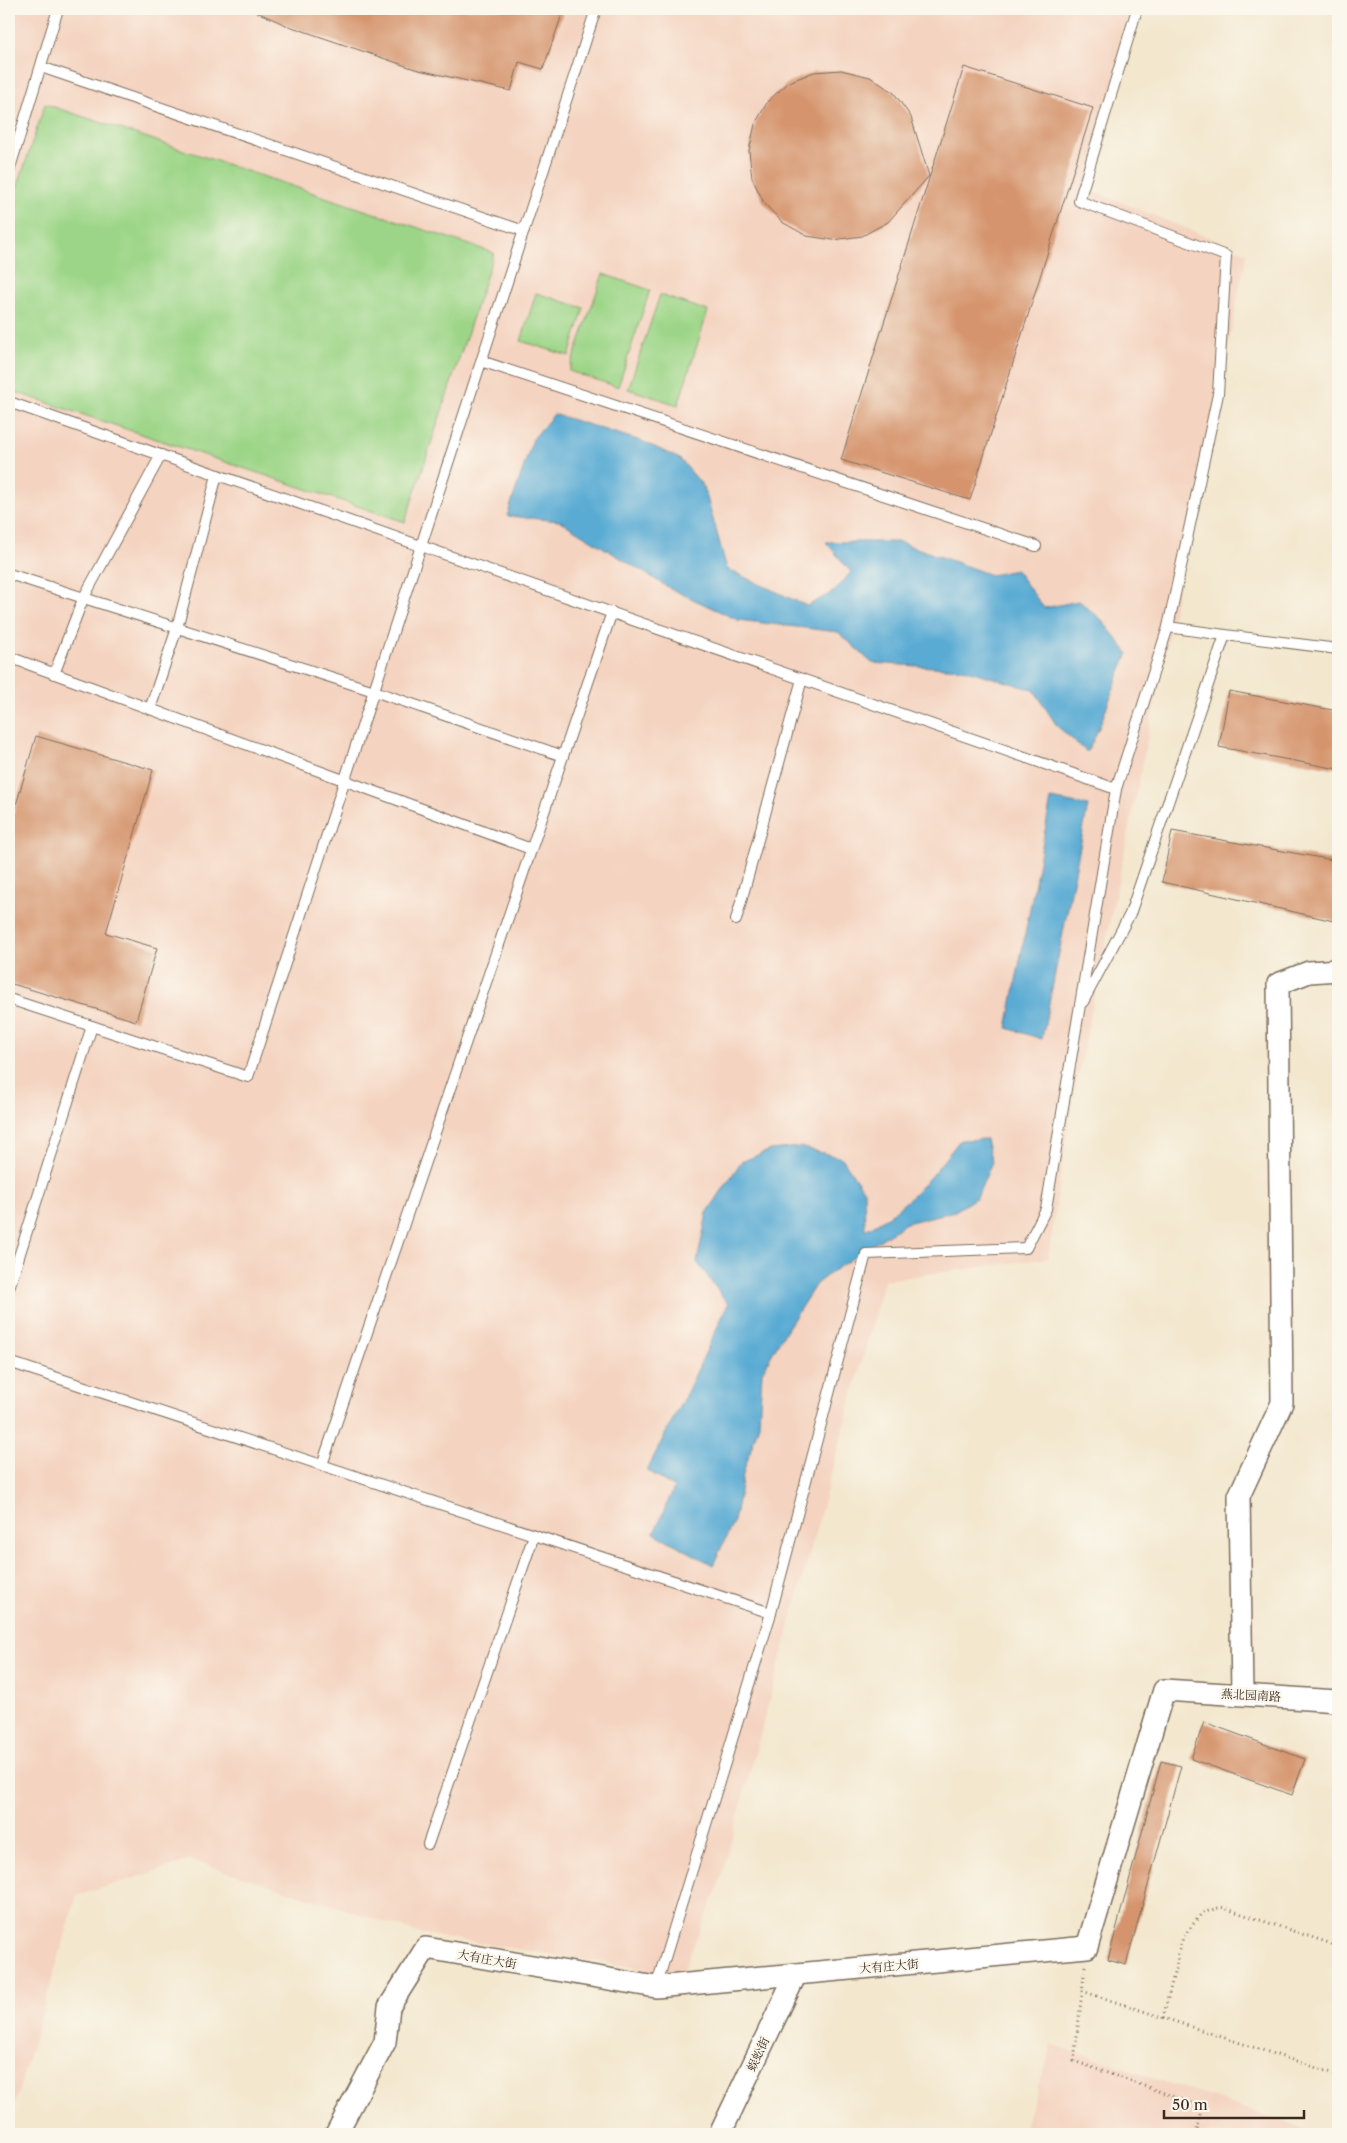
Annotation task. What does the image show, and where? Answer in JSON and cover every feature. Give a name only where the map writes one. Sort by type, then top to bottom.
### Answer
[{"type":"street","points":[[1242,1694],[1239,1496],[1282,1403],[1278,984],[1309,972],[1338,970]]},
{"type":"street","name":"燕北园南路","points":[[1087,1948],[1164,1690],[1338,1700]]},
{"type":"street","name":"大有庄大街","points":[[336,2134],[385,2042],[389,2007],[426,1948],[656,1987],[1087,1948]]},
{"type":"street","name":"蜈蚣街","points":[[720,2134],[796,1974]]},
{"type":"lane","points":[[9,171],[58,9]]},
{"type":"lane","points":[[9,999],[248,1077],[596,9]]},
{"type":"lane","points":[[656,1987],[771,1613],[866,1254],[1026,1248],[1046,1209],[1116,788],[1168,627],[1218,394],[1226,256],[1079,201],[1137,9]]},
{"type":"lane","points":[[41,67],[524,231]]},
{"type":"lane","points":[[481,361],[1036,546]]},
{"type":"lane","points":[[9,402],[1116,788]]},
{"type":"lane","points":[[54,674],[83,599],[161,455]]},
{"type":"lane","points":[[150,708],[177,628],[217,475]]},
{"type":"lane","points":[[9,574],[374,691],[563,756]]},
{"type":"lane","points":[[322,1465],[612,612]]},
{"type":"lane","points":[[1168,627],[1338,649]]},
{"type":"lane","points":[[1079,1011],[1130,914],[1225,635]]},
{"type":"lane","points":[[9,657],[531,849]]},
{"type":"lane","points":[[736,920],[802,679]]},
{"type":"lane","points":[[9,1288],[92,1026]]},
{"type":"lane","points":[[9,1362],[771,1613]]},
{"type":"lane","points":[[428,1844],[534,1535]]},
{"type":"path","points":[[1163,2018],[1183,1937],[1202,1913],[1221,1907],[1338,1946]]},
{"type":"path","points":[[1087,1948],[1074,2061],[1204,2107],[1196,2134]]},
{"type":"path","points":[[1082,1991],[1338,2076]]},
{"type":"shaded area","points":[[9,9],[1129,9],[1091,190],[1247,253],[1069,1121],[1048,1258],[884,1280],[719,1885],[681,1975],[422,1934],[191,1860],[77,1896],[9,2119]]},
{"type":"shaded area","points":[[1052,2044],[1321,2134],[1022,2134]]},
{"type":"green space","points":[[45,104],[494,253],[405,522],[9,390],[9,212]]},
{"type":"green space","points":[[603,274],[650,290],[618,387],[569,371]]},
{"type":"green space","points":[[536,293],[584,308],[569,356],[521,341]]},
{"type":"green space","points":[[660,295],[708,311],[678,405],[628,389]]},
{"type":"water","points":[[554,414],[644,442],[680,459],[704,487],[727,569],[807,606],[835,591],[851,572],[826,542],[900,542],[991,575],[1016,570],[1044,608],[1079,601],[1100,618],[1128,653],[1099,728],[1087,752],[1057,726],[1034,690],[963,669],[872,663],[838,632],[738,620],[671,589],[560,521],[507,516],[533,439]]},
{"type":"water","points":[[1051,799],[1088,806],[1042,1039],[1007,1028]]},
{"type":"water","points":[[986,1139],[992,1162],[977,1197],[955,1211],[906,1223],[830,1273],[816,1284],[780,1340],[762,1372],[759,1424],[744,1470],[734,1521],[713,1565],[654,1533],[674,1488],[647,1470],[691,1384],[728,1304],[697,1262],[707,1213],[741,1162],[770,1150],[800,1147],[842,1158],[864,1191],[865,1230],[880,1222],[906,1202],[929,1178],[960,1140]]},
{"type":"building","points":[[250,9],[564,9],[543,69],[519,62],[511,91],[415,69],[286,25]]},
{"type":"building","points":[[964,67],[1093,108],[970,500],[841,460]]},
{"type":"building","points":[[841,70],[870,77],[894,93],[911,117],[929,176],[888,222],[862,236],[833,240],[807,236],[782,222],[764,203],[752,178],[749,151],[755,124],[768,101],[789,82],[814,72]]},
{"type":"building","points":[[1229,691],[1338,711],[1338,769],[1219,747]]},
{"type":"building","points":[[36,736],[153,770],[106,933],[157,948],[136,1021],[9,983],[9,829]]},
{"type":"building","points":[[1172,831],[1338,861],[1338,922],[1162,882]]},
{"type":"building","points":[[1204,1722],[1305,1759],[1292,1795],[1191,1759]]},
{"type":"building","points":[[1161,1761],[1181,1766],[1126,1965],[1108,1960]]}]
